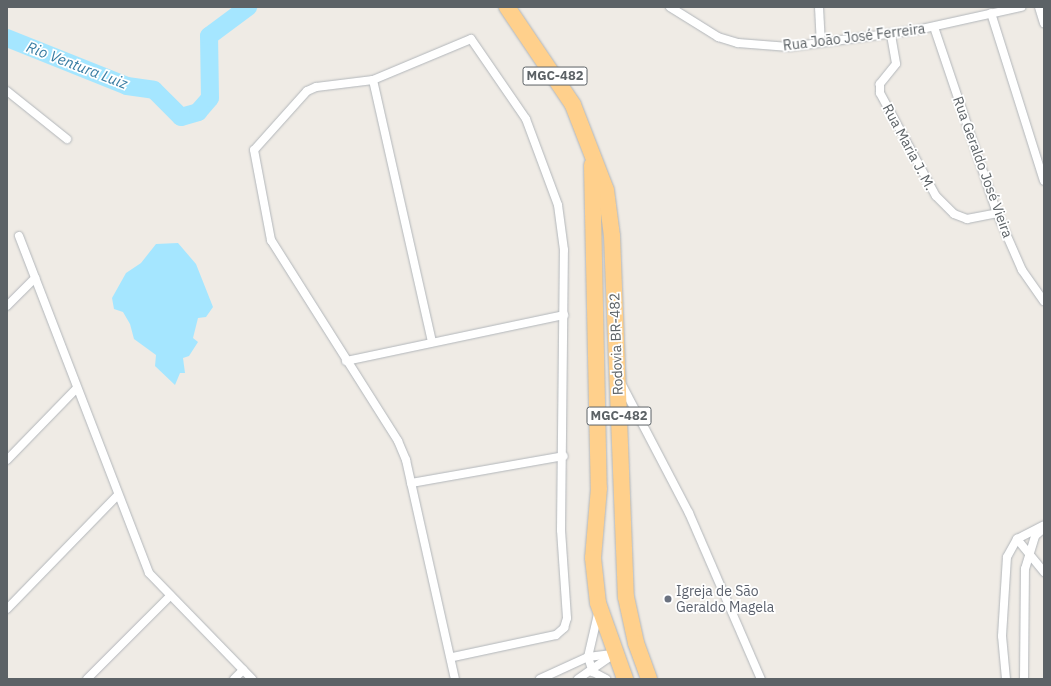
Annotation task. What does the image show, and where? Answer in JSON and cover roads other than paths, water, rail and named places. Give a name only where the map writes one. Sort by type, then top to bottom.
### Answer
[{"type":"highway","name":"Rodovia BR-482","points":[[507,7],[573,105],[606,190],[612,236],[626,597],[636,643],[649,679]]},
{"type":"highway","name":"Rodovia BR-482","points":[[592,152],[599,488],[593,558],[598,603],[614,654],[625,679]]},
{"type":"highway","points":[[614,654],[636,643]]},
{"type":"street","name":"Rua João José Ferreira","points":[[670,7],[718,37],[738,43],[789,47],[821,41],[891,34],[934,27],[1021,7]]},
{"type":"street","points":[[819,7],[821,41]]},
{"type":"street","points":[[1039,7],[1044,23]]},
{"type":"street","points":[[991,13],[1044,181]]},
{"type":"street","name":"Rua Geraldo José Vieira","points":[[934,27],[997,213],[1022,270],[1044,301]]},
{"type":"street","name":"Rua Maria J. M.","points":[[891,34],[896,64],[878,89],[936,196],[954,214],[967,219],[997,213]]},
{"type":"street","points":[[453,657],[556,635],[564,628],[567,618],[561,530],[564,456],[564,250],[558,205],[546,167],[526,119],[478,45],[471,39],[458,42],[373,80],[316,87],[307,92],[254,150],[270,240],[398,441],[411,483],[453,657],[455,679]]},
{"type":"street","points":[[373,80],[432,341]]},
{"type":"street","points":[[7,91],[67,139]]},
{"type":"street","points":[[20,236],[149,573],[169,597],[252,679]]},
{"type":"street","points":[[7,306],[35,278]]},
{"type":"street","points":[[346,361],[432,341],[564,315]]},
{"type":"street","points":[[618,377],[689,513],[761,679]]},
{"type":"street","points":[[7,460],[77,388]]},
{"type":"street","points":[[411,483],[564,456]]},
{"type":"street","points":[[7,609],[118,495]]},
{"type":"street","points":[[1006,679],[1002,636],[1004,570],[1018,539],[1044,526]]},
{"type":"street","points":[[1024,679],[1024,589],[1029,550],[1044,526]]},
{"type":"street","points":[[1018,539],[1029,550],[1044,572]]},
{"type":"street","points":[[87,679],[169,597]]},
{"type":"street","points":[[598,603],[596,630],[588,657],[593,672],[606,679]]},
{"type":"street","points":[[540,679],[588,657],[614,654]]},
{"type":"street","points":[[578,679],[593,672],[614,654]]},
{"type":"street","points":[[234,679],[243,670]]},
{"type":"water","points":[[178,243],[196,264],[213,307],[206,317],[198,318],[193,338],[198,342],[189,356],[183,358],[185,373],[180,373],[175,385],[155,366],[156,355],[134,339],[130,324],[123,312],[114,309],[112,298],[126,273],[141,263],[156,244]]},
{"type":"waterway","name":"Rio Ventura Luiz","points":[[7,38],[127,86],[154,90],[181,117],[198,112],[210,98],[209,36],[248,7]]},
{"type":"place","name":"Igreja de São Geraldo Magela","points":[[668,599]]}]
